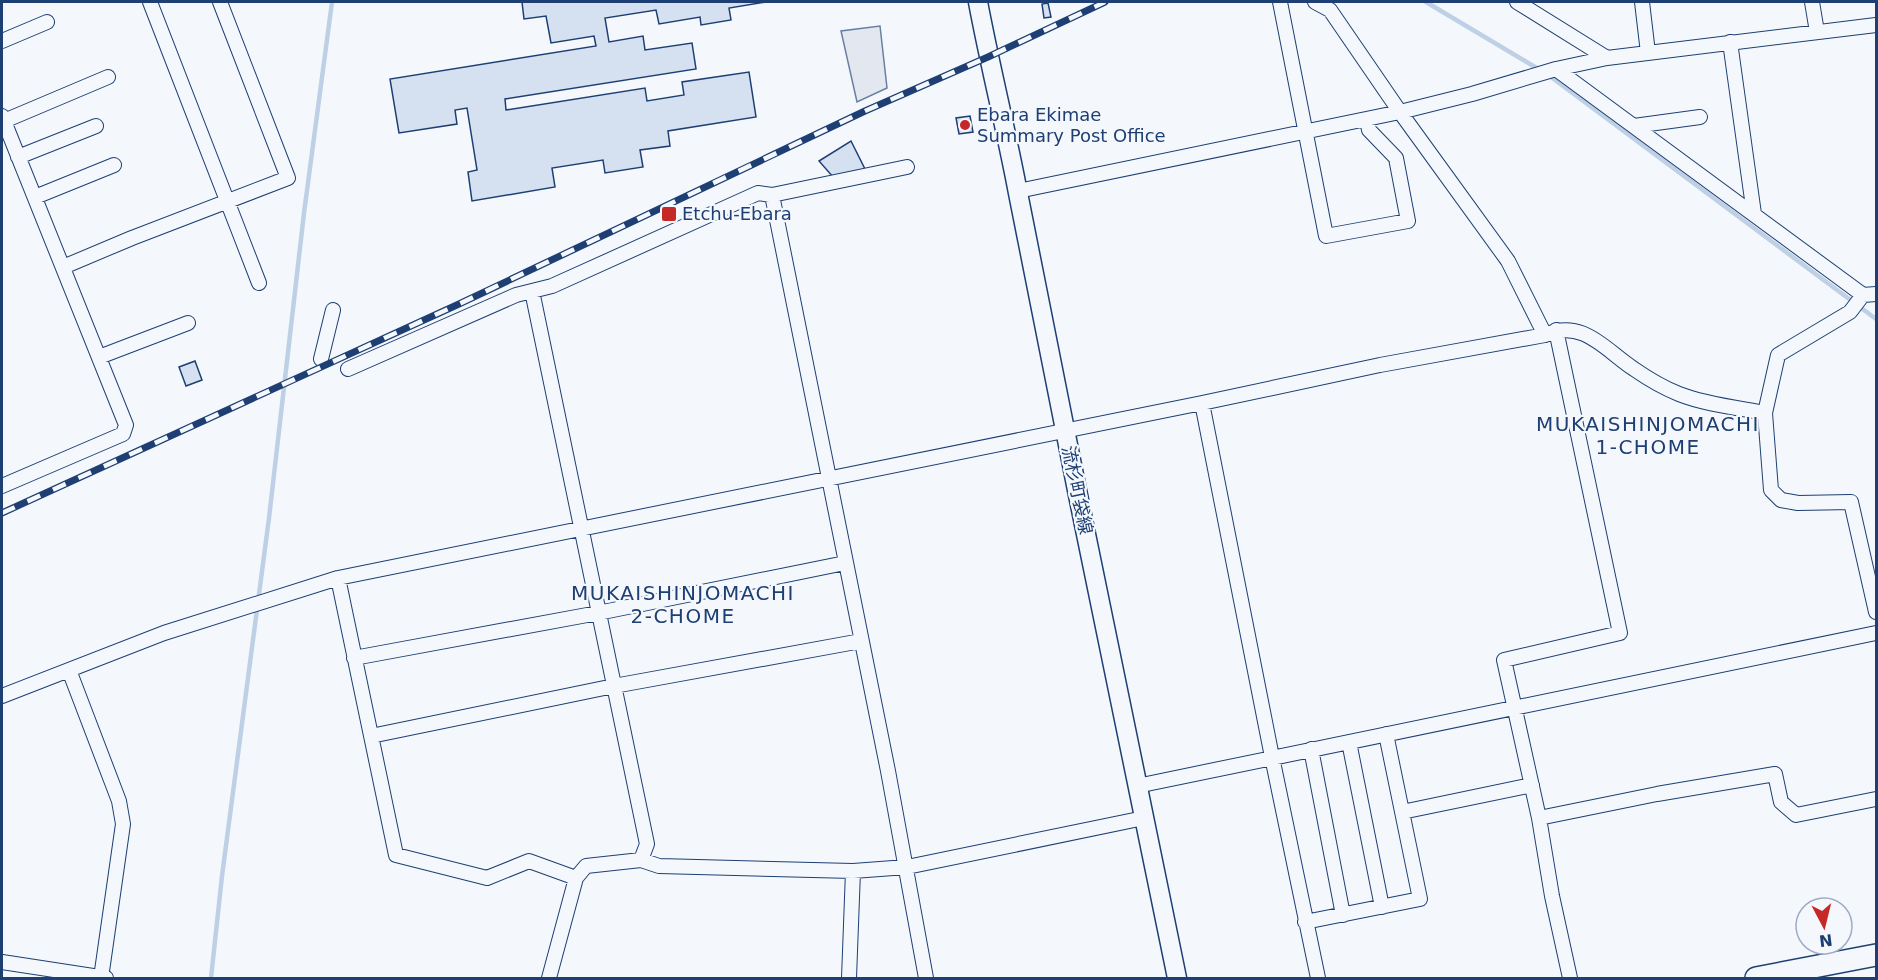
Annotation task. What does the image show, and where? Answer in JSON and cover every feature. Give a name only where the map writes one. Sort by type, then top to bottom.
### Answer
[{"type":"main road","name":"流杉町袋線","points":[[978,2],[1177,978]]},
{"type":"main road","points":[[1756,978],[1876,955]]},
{"type":"street","points":[[150,2],[259,283]]},
{"type":"street","points":[[63,267],[288,178],[220,2]]},
{"type":"street","points":[[1280,2],[1326,236],[1408,221],[1396,158],[1369,130],[1367,119]]},
{"type":"street","points":[[1315,2],[1330,10],[1400,112],[1509,261],[1551,333],[1620,633],[1504,660],[1539,818],[1552,896],[1570,978]]},
{"type":"street","points":[[1517,2],[1606,58]]},
{"type":"street","points":[[1642,2],[1648,53]]},
{"type":"street","points":[[1812,2],[1816,32]]},
{"type":"street","points":[[2,41],[47,22]]},
{"type":"street","points":[[1018,190],[1400,112],[1556,69],[1606,58],[1876,25]]},
{"type":"street","points":[[1730,42],[1754,214]]},
{"type":"street","points":[[1556,69],[1754,214],[1870,295],[1850,312],[1778,355],[1765,413],[1771,490],[1781,500],[1798,503],[1851,502],[1876,612]]},
{"type":"street","points":[[2,486],[123,434],[126,425],[3,118],[108,77]]},
{"type":"street","points":[[1634,126],[1700,117]]},
{"type":"street","points":[[18,157],[96,126]]},
{"type":"street","points":[[34,197],[114,165]]},
{"type":"street","points":[[348,369],[516,295],[552,286],[758,193],[772,195],[907,167]]},
{"type":"street","points":[[772,195],[907,867],[926,978]]},
{"type":"street","points":[[532,291],[647,844],[641,860]]},
{"type":"street","points":[[321,359],[333,310]]},
{"type":"street","points":[[99,357],[188,323]]},
{"type":"street","points":[[2,696],[164,633],[338,578],[1565,329],[1590,335],[1635,369],[1679,394],[1765,413]]},
{"type":"street","points":[[1202,403],[1318,978]]},
{"type":"street","points":[[354,658],[598,613],[845,563]]},
{"type":"street","points":[[338,578],[396,855],[487,878],[529,861],[576,878]]},
{"type":"street","points":[[1137,786],[1876,633]]},
{"type":"street","points":[[371,736],[614,686],[861,641]]},
{"type":"street","points":[[2,962],[104,978],[123,824],[119,801],[69,670]]},
{"type":"street","points":[[1305,922],[1420,899],[1386,734]]},
{"type":"street","points":[[1349,742],[1382,908]]},
{"type":"street","points":[[1311,749],[1343,915]]},
{"type":"street","points":[[1539,818],[1775,774],[1781,802],[1796,815],[1876,799]]},
{"type":"street","points":[[1402,812],[1532,785]]},
{"type":"street","points":[[549,978],[576,878],[586,866],[641,860],[659,866],[853,871],[907,867],[1144,819]]},
{"type":"street","points":[[849,978],[853,871]]},
{"type":"shaded area","points":[[880,26],[887,88],[857,102],[841,31]]},
{"type":"building","points":[[522,2],[766,2],[729,8],[731,20],[701,25],[700,17],[659,24],[656,10],[605,18],[609,42],[643,36],[645,50],[692,43],[696,69],[505,99],[506,110],[645,88],[647,101],[684,95],[682,82],[749,72],[756,117],[668,131],[670,146],[640,150],[643,167],[605,173],[603,160],[552,168],[555,187],[472,201],[468,172],[477,170],[467,108],[455,110],[457,124],[399,133],[390,79],[596,46],[594,36],[551,43],[546,16],[524,19]]},
{"type":"building","points":[[1048,3],[1051,17],[1044,18],[1042,4]]},
{"type":"building","points":[[970,116],[973,132],[959,134],[956,118]]},
{"type":"building","points":[[851,141],[865,169],[833,177],[819,161]]},
{"type":"building","points":[[195,361],[202,380],[186,386],[179,367]]},
{"type":"waterway","points":[[211,978],[222,876],[269,518],[304,213],[332,2]]},
{"type":"waterway","points":[[1426,2],[1540,70]]},
{"type":"waterway","points":[[1547,74],[1876,319]]},
{"type":"railway","points":[[2,513],[459,304],[865,111],[1105,2]]},
{"type":"place","name":"Ebara Ekimae Summary Post Office","points":[[965,125]]},
{"type":"place","name":"Etchu-Ebara","points":[[669,214]]},
{"type":"district","name":"MUKAISHINJOMACHI 1-CHOME","points":[[1648,436]]},
{"type":"district","name":"MUKAISHINJOMACHI 2-CHOME","points":[[683,604]]}]
